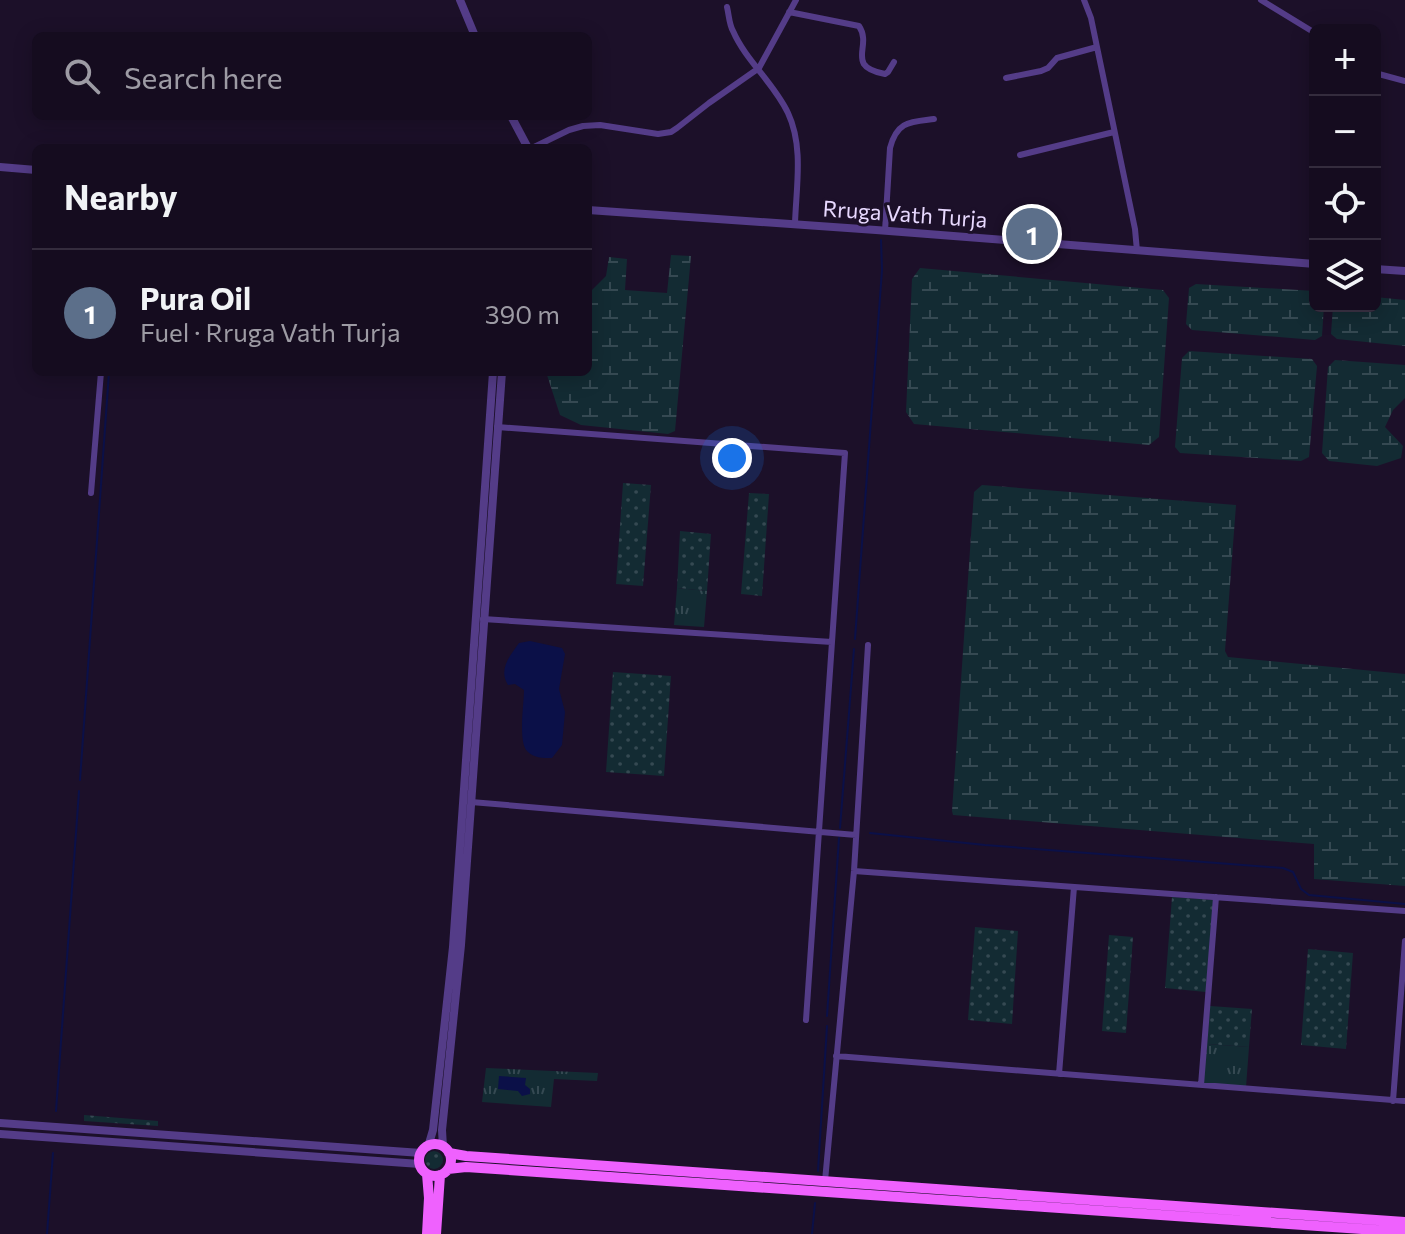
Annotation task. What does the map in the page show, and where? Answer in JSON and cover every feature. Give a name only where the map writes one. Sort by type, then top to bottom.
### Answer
[{"type":"main road","points":[[424,1159],[437,1145],[446,1150],[481,1157],[1405,1222]]},
{"type":"main road","points":[[436,1234],[444,1172],[451,1160],[446,1150]]},
{"type":"main road","points":[[424,1159],[433,1176],[466,1167],[1405,1232]]},
{"type":"main road","points":[[424,1159],[429,1198],[427,1234]]},
{"type":"street","points":[[460,0],[473,32]]},
{"type":"street","points":[[539,144],[589,125],[658,134],[671,132],[759,68],[796,0]]},
{"type":"street","points":[[1084,0],[1091,18],[1137,251]]},
{"type":"street","points":[[1261,0],[1309,29]]},
{"type":"street","points":[[727,7],[731,28],[788,113],[793,126],[798,158],[795,224]]},
{"type":"street","points":[[789,12],[859,26],[864,36],[860,57],[862,63],[885,74],[894,62]]},
{"type":"street","points":[[1006,78],[1041,71],[1057,58],[1097,47]]},
{"type":"street","points":[[1381,75],[1405,81]]},
{"type":"street","points":[[885,231],[893,137],[907,123],[934,119]]},
{"type":"street","points":[[513,120],[528,144]]},
{"type":"street","points":[[1020,155],[1114,132]]},
{"type":"street","points":[[0,167],[32,170]]},
{"type":"street","name":"Rruga Vath Turja","points":[[592,210],[1309,264]]},
{"type":"street","points":[[1381,269],[1405,271]]},
{"type":"street","points":[[91,493],[101,376]]},
{"type":"street","points":[[424,1159],[433,1130],[453,947],[493,376]]},
{"type":"street","points":[[446,1150],[442,1130],[457,989],[502,376]]},
{"type":"street","points":[[497,427],[845,453],[806,1020]]},
{"type":"street","points":[[483,619],[832,642]]},
{"type":"street","points":[[825,1181],[854,871],[868,645]]},
{"type":"street","points":[[471,802],[856,835]]},
{"type":"street","points":[[854,871],[1405,911]]},
{"type":"street","points":[[1059,1074],[1074,887]]},
{"type":"street","points":[[1201,1085],[1216,897]]},
{"type":"street","points":[[1393,1101],[1405,941]]},
{"type":"street","points":[[836,1056],[1405,1101]]},
{"type":"street","points":[[0,1123],[424,1159]]},
{"type":"street","points":[[0,1134],[424,1159]]},
{"type":"green space","points":[[671,255],[691,256],[675,431],[668,434],[581,425],[560,415],[547,376],[592,376],[592,290],[606,276],[609,257],[627,259],[625,290],[667,293]]},
{"type":"green space","points":[[920,268],[1163,290],[1169,298],[1159,437],[1149,445],[914,424],[906,412],[912,279]]},
{"type":"green space","points":[[1196,284],[1309,291],[1309,312],[1324,312],[1322,336],[1315,340],[1192,330],[1186,324],[1189,288]]},
{"type":"green space","points":[[1381,298],[1405,300],[1405,346],[1337,339],[1331,334],[1333,312],[1381,312]]},
{"type":"green space","points":[[1189,351],[1312,359],[1317,366],[1309,457],[1301,461],[1180,453],[1175,447],[1182,358]]},
{"type":"green space","points":[[1335,360],[1405,365],[1405,398],[1393,410],[1385,427],[1403,446],[1401,458],[1377,466],[1329,461],[1322,453],[1328,367]]},
{"type":"green space","points":[[623,483],[651,485],[643,586],[616,584]]},
{"type":"green space","points":[[982,485],[1236,505],[1225,651],[1228,657],[1405,674],[1405,886],[1314,879],[1314,844],[953,815],[974,492]]},
{"type":"green space","points":[[749,493],[769,494],[762,596],[741,594]]},
{"type":"green space","points":[[680,531],[711,534],[707,591],[677,588]]},
{"type":"green space","points":[[677,588],[707,591],[704,627],[674,625]]},
{"type":"green space","points":[[613,672],[671,676],[664,776],[606,772]]},
{"type":"green space","points":[[1172,897],[1214,900],[1206,992],[1165,988]]},
{"type":"green space","points":[[975,927],[1018,931],[1012,1024],[968,1020]]},
{"type":"green space","points":[[1109,935],[1133,937],[1126,1033],[1102,1031]]},
{"type":"green space","points":[[1308,949],[1353,953],[1346,1049],[1301,1045]]},
{"type":"green space","points":[[1210,1006],[1252,1009],[1249,1047],[1207,1044]]},
{"type":"green space","points":[[1207,1044],[1249,1047],[1246,1087],[1203,1083]]},
{"type":"green space","points":[[486,1068],[598,1073],[597,1081],[554,1079],[551,1107],[482,1102]]},
{"type":"green space","points":[[84,1115],[158,1121],[158,1126],[84,1121]]},
{"type":"green space","points":[[430,1151],[438,1151],[443,1160],[441,1167],[430,1169],[425,1164],[425,1156]]},
{"type":"shaded area","points":[[530,641],[562,648],[565,654],[559,689],[565,712],[562,745],[552,758],[535,756],[524,746],[524,690],[515,684],[508,685],[504,674],[506,663],[519,643]]},
{"type":"shaded area","points":[[499,1076],[526,1078],[525,1085],[530,1089],[530,1094],[522,1096],[518,1091],[498,1089]]},
{"type":"waterway","points":[[855,639],[882,270],[881,240]]},
{"type":"waterway","points":[[80,780],[109,376]]},
{"type":"waterway","points":[[840,828],[854,649]]},
{"type":"waterway","points":[[56,1111],[79,791]]},
{"type":"waterway","points":[[870,833],[1283,868],[1293,872],[1301,889],[1309,895],[1405,904]]},
{"type":"waterway","points":[[827,1016],[839,838]]},
{"type":"waterway","points":[[818,1171],[827,1026]]},
{"type":"waterway","points":[[47,1234],[53,1153]]},
{"type":"waterway","points":[[812,1234],[815,1203]]},
{"type":"place","name":"Pura Oil","points":[[1032,234]]}]
